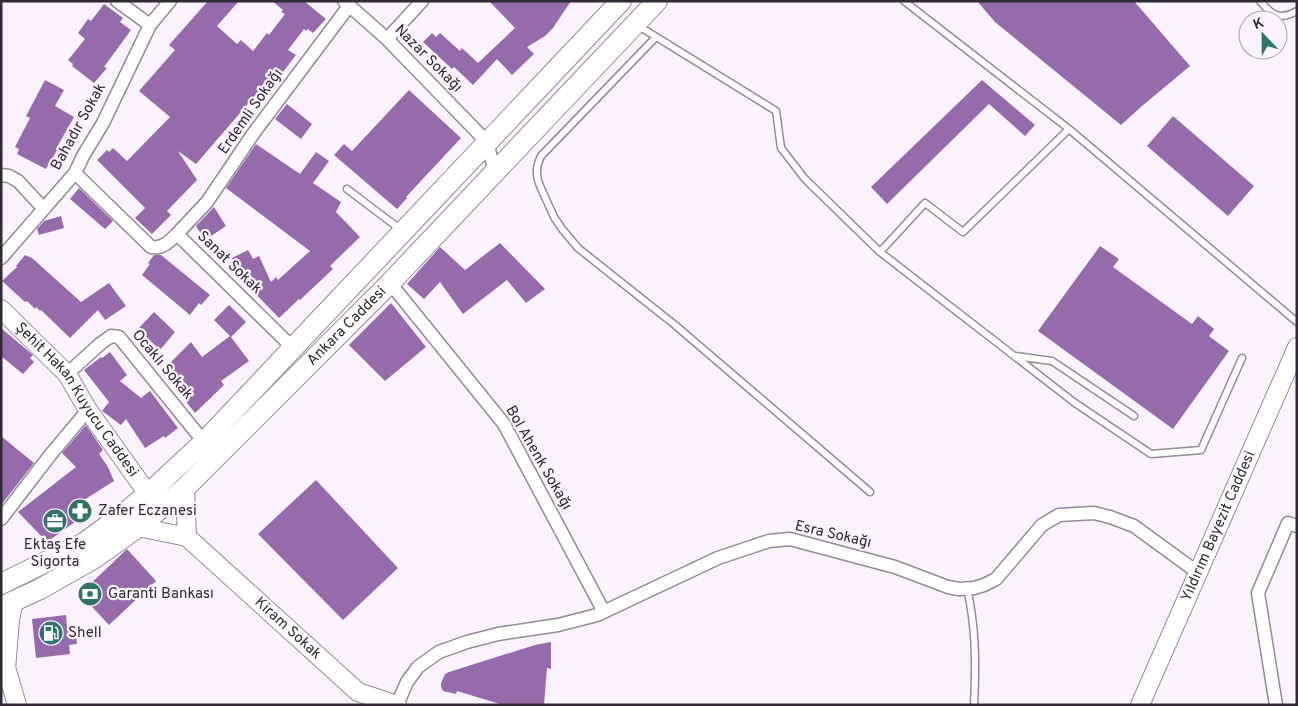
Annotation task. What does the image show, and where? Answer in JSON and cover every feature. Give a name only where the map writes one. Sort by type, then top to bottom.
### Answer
[{"type":"main road","name":"Ankara Caddesi","points":[[1,584],[84,543],[148,494],[204,442],[621,1]]},
{"type":"main road","name":"Ankara Caddesi","points":[[8,604],[40,589],[93,559],[138,527],[185,488],[390,283],[657,1]]},
{"type":"street","points":[[117,1],[150,25]]},
{"type":"street","name":"Bahadır Sokak","points":[[1,258],[75,173],[150,25],[170,1]]},
{"type":"street","points":[[387,39],[422,1]]},
{"type":"street","name":"Nazar Sokağı","points":[[346,4],[387,39],[487,142]]},
{"type":"street","name":"Erdemli Sokağı","points":[[177,234],[207,202],[346,4]]},
{"type":"street","points":[[487,142],[495,173]]},
{"type":"street","name":"Sanat Sokak","points":[[75,173],[151,247],[156,248],[165,245],[177,234],[293,348]]},
{"type":"street","points":[[1,175],[9,176],[18,182],[44,209]]},
{"type":"street","name":"Bol Ahenk Sokağı","points":[[390,283],[504,424],[604,612]]},
{"type":"street","name":"Şehit Hakan Kuyucu Caddesi","points":[[1,309],[67,374],[88,410],[148,494]]},
{"type":"street","name":"Ocaklı Sokak","points":[[67,374],[111,336],[119,337],[204,442]]},
{"type":"street","name":"Yıldırım Bayezit Caddesi","points":[[1140,705],[1297,347]]},
{"type":"street","points":[[1,520],[51,454],[88,410]]},
{"type":"street","points":[[138,527],[187,537],[185,488]]},
{"type":"street","name":"Esra Sokağı","points":[[397,705],[407,682],[418,667],[440,652],[490,636],[597,616],[718,558],[769,541],[790,540],[895,567],[948,587],[959,589],[984,585],[996,579],[1042,525],[1059,516],[1094,513],[1134,526],[1198,572]]},
{"type":"street","points":[[1276,705],[1258,594],[1288,523],[1297,526]]},
{"type":"street","name":"Kiram Sokak","points":[[187,537],[358,692],[397,705]]},
{"type":"street","points":[[4,667],[10,620],[8,604]]},
{"type":"street","points":[[1,652],[17,705]]},
{"type":"lane","points":[[904,1],[1069,130],[1297,322]]},
{"type":"lane","points":[[1260,1],[1269,12],[1275,14],[1286,16],[1297,12]]},
{"type":"lane","points":[[636,25],[776,111],[781,148],[805,179],[880,252],[1075,403],[1151,454],[1201,450],[1242,358]]},
{"type":"lane","points":[[656,37],[541,156],[537,169],[538,181],[554,217],[578,248],[675,324],[870,492]]},
{"type":"lane","points":[[880,252],[924,203],[962,232],[1069,130]]},
{"type":"lane","points":[[348,189],[403,232]]},
{"type":"lane","points":[[1014,356],[1052,361],[1134,416]]},
{"type":"lane","points":[[967,588],[975,640],[976,673],[974,705]]},
{"type":"building","points":[[208,1],[239,1],[217,26],[237,44],[241,40],[253,51],[267,33],[269,35],[285,14],[272,1],[304,1],[326,19],[313,33],[308,29],[306,31],[304,29],[288,50],[296,55],[283,72],[278,69],[196,164],[178,151],[197,180],[167,211],[171,215],[152,234],[135,218],[145,208],[97,160],[107,150],[109,152],[113,148],[127,161],[170,117],[139,91],[175,50],[169,45]]},
{"type":"building","points":[[489,1],[571,1],[553,28],[545,36],[527,47],[534,54],[512,75],[497,59],[473,85],[454,67],[452,69],[423,42],[432,33],[436,37],[440,33],[460,51],[462,48],[478,63],[515,28]]},
{"type":"building","points":[[977,1],[1134,1],[1190,66],[1121,125],[995,22]]},
{"type":"building","points":[[104,4],[123,18],[120,22],[131,30],[104,67],[107,68],[94,83],[72,66],[73,64],[68,60],[85,39],[78,33],[88,19],[91,21]]},
{"type":"building","points":[[45,80],[64,90],[55,106],[74,117],[46,169],[17,154],[19,149],[15,147],[30,118],[26,116]]},
{"type":"building","points":[[982,80],[1035,125],[1025,136],[989,104],[887,204],[871,187]]},
{"type":"building","points":[[409,90],[461,138],[397,209],[334,155],[344,144],[352,151]]},
{"type":"building","points":[[287,104],[312,124],[301,139],[275,119]]},
{"type":"building","points":[[1173,116],[1254,186],[1228,216],[1147,146]]},
{"type":"building","points":[[256,144],[300,174],[316,152],[329,161],[313,183],[341,202],[336,212],[360,237],[330,266],[333,269],[279,318],[244,282],[232,258],[248,250],[253,259],[259,256],[271,282],[276,277],[278,280],[310,251],[226,188]]},
{"type":"building","points":[[79,188],[113,221],[105,229],[70,199]]},
{"type":"building","points":[[214,207],[226,226],[205,240],[196,226]]},
{"type":"building","points":[[61,216],[64,228],[39,235],[37,229],[44,221]]},
{"type":"building","points":[[500,243],[545,289],[526,303],[507,280],[463,314],[440,282],[424,299],[407,284],[440,247],[465,270]]},
{"type":"building","points":[[1100,246],[1119,259],[1113,267],[1192,324],[1198,316],[1214,329],[1209,336],[1229,351],[1173,429],[1038,331]]},
{"type":"building","points":[[25,255],[32,258],[81,302],[109,283],[126,306],[105,320],[98,310],[70,338],[41,310],[36,307],[35,309],[27,301],[25,302],[2,281],[17,267]]},
{"type":"building","points":[[154,255],[161,255],[210,295],[201,305],[199,303],[190,315],[142,275]]},
{"type":"building","points":[[391,303],[426,347],[385,381],[349,345]]},
{"type":"building","points":[[229,305],[246,322],[231,337],[249,361],[221,381],[224,385],[195,413],[162,371],[191,342],[202,357],[230,336],[214,320]]},
{"type":"building","points":[[154,312],[175,332],[160,350],[138,329]]},
{"type":"building","points":[[1,328],[33,355],[30,358],[34,362],[23,374],[1,356]]},
{"type":"building","points":[[110,352],[127,375],[120,381],[141,398],[150,391],[178,428],[165,438],[164,436],[145,448],[126,419],[121,425],[102,411],[109,402],[84,370]]},
{"type":"building","points":[[86,425],[103,450],[99,454],[108,467],[114,481],[84,500],[93,509],[47,542],[18,512],[76,467],[62,453]]},
{"type":"building","points":[[1,436],[34,463],[1,505]]},
{"type":"building","points":[[316,480],[398,568],[343,620],[258,534]]},
{"type":"building","points":[[127,549],[156,581],[109,625],[82,596],[82,592]]},
{"type":"building","points":[[66,615],[67,627],[75,626],[77,644],[69,645],[70,654],[36,658],[32,619]]},
{"type":"building","points":[[551,642],[551,669],[547,668],[544,705],[503,705],[457,691],[456,694],[443,691],[441,687],[445,674],[449,672],[535,645]]},
{"type":"place","name":"Zafer Eczanesi","points":[[80,511]]},
{"type":"place","name":"Ektaş Efe Sigorta","points":[[55,521]]},
{"type":"place","name":"Garanti Bankası","points":[[90,594]]},
{"type":"place","name":"Shell","points":[[51,633]]}]
